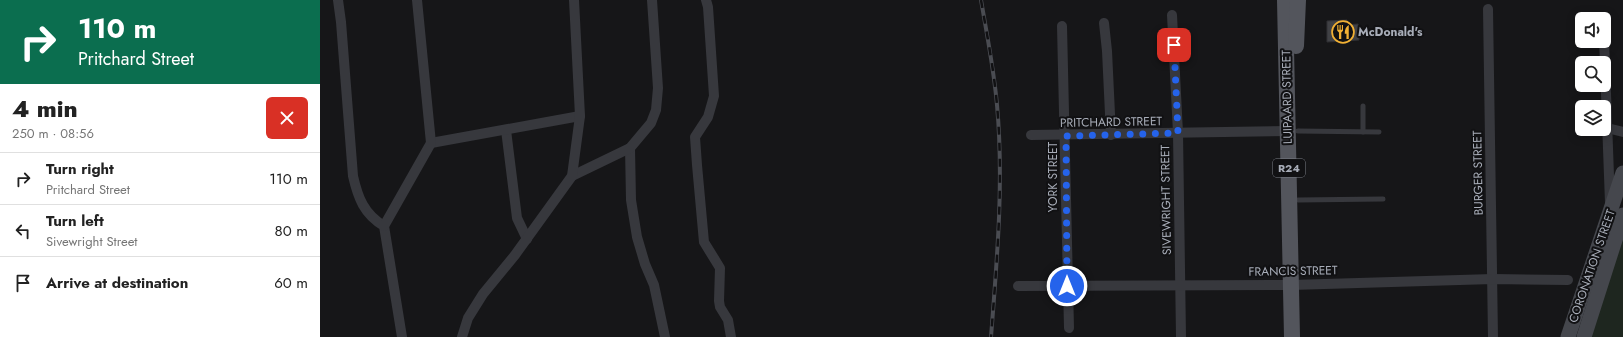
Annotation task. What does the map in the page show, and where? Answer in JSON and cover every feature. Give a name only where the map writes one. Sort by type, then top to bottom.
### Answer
[{"type":"main road","name":"LUIPAARD STREET","points":[[1285,0],[1291,49],[1295,285],[1300,337]]},
{"type":"main road","name":"LUIPAARD STREET","points":[[1291,49],[1298,0]]},
{"type":"main road","name":"LUIPAARD STREET","points":[[1292,337],[1298,200],[1293,131]]},
{"type":"main road","name":"CORONATION STREET","points":[[1584,337],[1619,215],[1623,173]]},
{"type":"main road","name":"CORONATION STREET","points":[[1568,337],[1619,215]]},
{"type":"street","points":[[338,0],[353,176],[357,194],[362,206],[373,220],[384,226]]},
{"type":"street","points":[[402,337],[384,226],[431,143],[417,0]]},
{"type":"street","points":[[462,337],[468,318],[483,294],[527,239],[572,176],[580,116],[574,0]]},
{"type":"street","points":[[572,176],[630,148],[651,123],[656,110],[658,88],[652,0]]},
{"type":"street","points":[[706,0],[714,96],[708,117],[695,136],[696,165],[704,242],[720,268],[719,301],[720,307],[728,320],[731,337]]},
{"type":"street","name":"BURGER STREET","points":[[1488,9],[1493,337]]},
{"type":"street","name":"SIVEWRIGHT STREET","points":[[1172,15],[1178,133],[1181,337]]},
{"type":"street","points":[[1104,23],[1108,51],[1111,135]]},
{"type":"street","name":"YORK STREET","points":[[1062,26],[1066,136],[1067,286],[1069,328]]},
{"type":"street","points":[[1604,48],[1606,100]]},
{"type":"street","points":[[431,143],[580,116]]},
{"type":"street","points":[[1611,129],[1623,132]]},
{"type":"street","points":[[506,130],[518,218],[527,239]]},
{"type":"street","name":"PRITCHARD STREET","points":[[1031,135],[1066,136],[1293,131]]},
{"type":"street","points":[[1608,136],[1619,215]]},
{"type":"street","points":[[630,148],[631,200],[637,237],[645,264],[654,285],[665,337]]},
{"type":"street","name":"FRANCIS STREET","points":[[1018,286],[1295,285],[1493,279],[1568,280]]},
{"type":"lane","points":[[1363,106],[1363,132]]},
{"type":"lane","points":[[1293,131],[1379,132]]},
{"type":"lane","points":[[1298,200],[1383,199]]},
{"type":"shaded area","points":[[1623,237],[1623,337],[1590,337]]},
{"type":"building","name":"McDonald's","points":[[1347,20],[1347,25],[1358,24],[1359,40],[1327,42],[1327,21]]},
{"type":"railway","points":[[981,0],[996,92],[1000,163],[999,221],[991,337]]},
{"type":"place","name":"McDonald's","points":[[1343,32]]},
{"type":"route","points":[[1067,286],[1066,136],[1178,133],[1174,45]]}]
